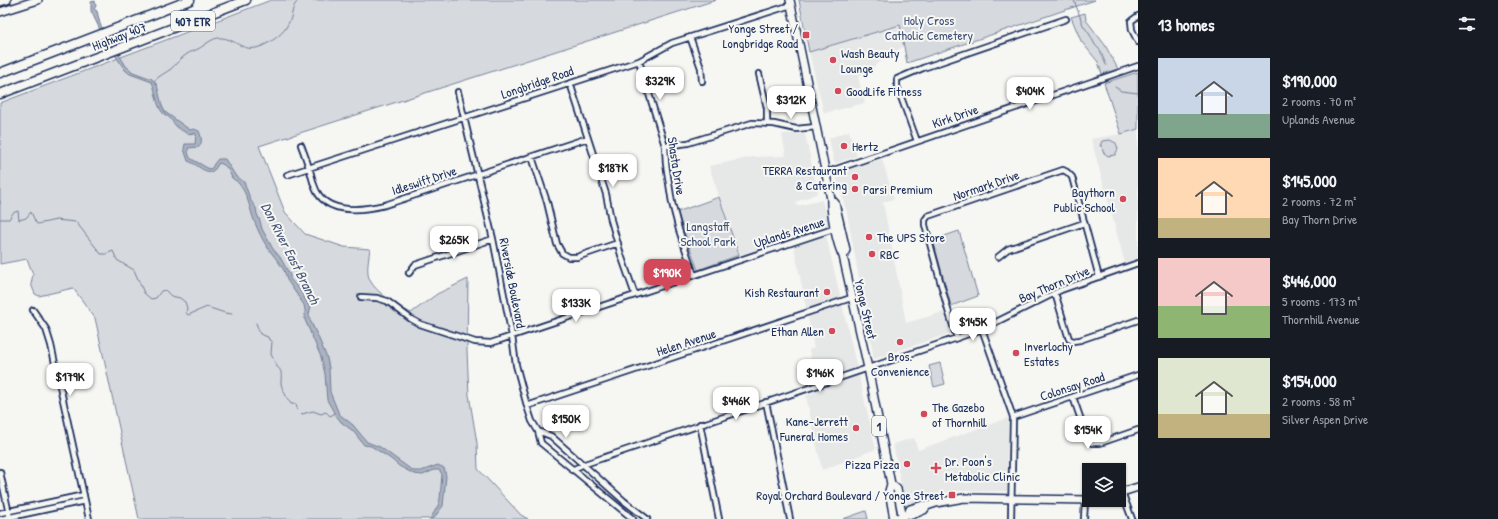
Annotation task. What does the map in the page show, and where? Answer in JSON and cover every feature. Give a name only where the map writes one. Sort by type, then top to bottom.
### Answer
[{"type":"highway","name":"Highway 407","points":[[0,73],[190,0]]},
{"type":"highway","name":"Highway 407","points":[[0,94],[246,0]]},
{"type":"main road","points":[[0,2],[7,0]]},
{"type":"main road","points":[[0,12],[38,0]]},
{"type":"main road","name":"Yonge Street","points":[[790,2],[825,173],[831,199],[835,203],[838,227],[846,250],[843,256],[851,298],[868,368],[891,484],[889,491],[894,519]]},
{"type":"main road","name":"Yonge Street","points":[[891,484],[897,489],[904,516]]},
{"type":"main road","points":[[1126,491],[1138,487]]},
{"type":"main road","points":[[894,519],[904,516],[910,509],[923,505],[927,506],[946,500],[964,498],[1082,500]]},
{"type":"street","name":"Longbridge Road","points":[[287,175],[639,61],[672,43],[790,2]]},
{"type":"street","points":[[1138,16],[1131,21],[1132,30],[1138,42]]},
{"type":"street","points":[[916,141],[897,86],[897,79],[923,68],[1066,19]]},
{"type":"street","points":[[690,37],[701,68],[702,81]]},
{"type":"street","name":"Shasta Drive","points":[[639,61],[665,146],[666,164],[672,203],[694,275]]},
{"type":"street","name":"Kirk Drive","points":[[825,173],[1138,66]]},
{"type":"street","points":[[759,74],[767,108],[767,123]]},
{"type":"street","points":[[570,83],[606,194],[611,220],[618,243],[636,295]]},
{"type":"street","name":"Riverside Boulevard","points":[[458,92],[493,239],[516,364],[527,406],[532,421],[538,431],[541,443],[633,519]]},
{"type":"street","points":[[665,146],[688,143],[748,124],[767,123],[796,129],[816,127]]},
{"type":"street","name":"Idleswift Drive","points":[[301,145],[317,192],[324,201],[339,208],[362,210],[385,205],[588,138]]},
{"type":"street","points":[[532,157],[547,202],[557,244],[562,253],[569,257],[577,257],[618,243]]},
{"type":"street","name":"Normark Drive","points":[[957,338],[925,225],[925,220],[928,216],[1063,170],[1072,178],[1099,277]]},
{"type":"street","points":[[998,257],[1008,249],[1084,223]]},
{"type":"street","name":"Uplands Avenue","points":[[361,297],[377,298],[387,301],[420,324],[475,342],[491,343],[838,227]]},
{"type":"street","points":[[409,273],[414,265],[493,239]]},
{"type":"street","name":"Bay Thorn Drive","points":[[572,470],[582,465],[700,424],[982,329],[1055,293],[1138,263]]},
{"type":"street","points":[[1055,293],[1070,339],[1073,341],[1080,340],[1138,320]]},
{"type":"street","name":"Helen Avenue","points":[[527,406],[851,298]]},
{"type":"street","points":[[33,310],[46,329],[51,345],[89,519]]},
{"type":"street","points":[[982,329],[1013,417],[1011,519]]},
{"type":"street","name":"Colonsay Road","points":[[1013,417],[1138,375]]},
{"type":"street","points":[[1073,397],[1088,440],[1092,443],[1100,443],[1138,430]]},
{"type":"street","points":[[766,402],[790,519]]},
{"type":"street","points":[[700,424],[719,519]]},
{"type":"street","points":[[538,431],[551,436],[582,465],[647,519]]},
{"type":"street","points":[[0,472],[10,517]]},
{"type":"street","points":[[0,513],[84,495]]},
{"type":"street","points":[[1,519],[85,501]]},
{"type":"street","points":[[1126,506],[1132,519]]},
{"type":"street","points":[[1084,519],[1086,507]]},
{"type":"shaded area","points":[[95,1],[96,6],[94,9],[97,11],[100,24],[126,66],[133,72],[152,79],[157,85],[165,112],[190,130],[194,129],[199,131],[201,143],[199,147],[188,148],[190,158],[209,169],[212,168],[218,159],[225,159],[235,175],[244,182],[251,201],[256,208],[262,229],[273,249],[280,257],[290,275],[290,279],[300,290],[308,305],[311,306],[309,314],[310,320],[327,358],[330,392],[339,414],[353,425],[367,442],[380,447],[414,471],[421,471],[438,465],[444,468],[446,476],[443,506],[433,519],[430,519],[438,506],[440,499],[442,474],[439,470],[434,470],[423,475],[414,474],[399,466],[371,446],[364,445],[353,431],[341,422],[335,414],[327,400],[325,374],[321,357],[305,320],[304,305],[287,280],[284,270],[262,237],[241,186],[232,178],[222,164],[219,163],[211,172],[204,170],[188,161],[184,149],[185,144],[195,144],[196,134],[189,134],[180,129],[163,113],[158,105],[152,82],[130,74],[125,70],[104,38],[91,11],[91,2]]},
{"type":"shaded area","points":[[900,25],[904,46],[858,77],[865,103],[824,113],[809,52]]},
{"type":"shaded area","name":"Baythorn Public School","points":[[1138,129],[1138,259],[1125,263],[1091,139],[1121,134]]},
{"type":"shaded area","points":[[849,131],[857,156],[836,163],[834,162],[829,138]]},
{"type":"shaded area","points":[[782,134],[805,134],[818,193],[796,202],[797,206],[822,200],[829,226],[739,255],[709,166],[753,157],[786,156]]},
{"type":"shaded area","points":[[882,159],[894,199],[883,202],[906,323],[944,312],[951,333],[874,359],[847,213],[835,173]]},
{"type":"shaded area","points":[[826,236],[876,449],[822,470],[806,396],[818,390],[809,350],[814,348],[794,246]]},
{"type":"shaded area","points":[[1008,418],[1007,491],[956,491],[944,493],[905,505],[893,444],[914,438],[918,450]]},
{"type":"green space","points":[[271,0],[716,0],[259,146],[285,212],[305,234],[344,247],[370,249],[368,274],[370,280],[379,292],[399,306],[411,313],[437,294],[468,279],[467,351],[469,395],[477,443],[478,469],[521,515],[528,519],[139,519],[95,318],[73,288],[39,296],[35,294],[31,284],[33,274],[27,259],[0,264],[0,103]]},
{"type":"green space","name":"Holy Cross Catholic Cemetery","points":[[799,0],[1095,0],[907,63],[900,25],[809,52]]},
{"type":"green space","points":[[1085,13],[1086,20],[1105,45],[1118,69],[1102,74],[1098,62],[1081,41],[1071,17]]},
{"type":"green space","points":[[1138,72],[1138,129],[1121,134],[1104,83]]},
{"type":"green space","points":[[1110,140],[1116,143],[1118,149],[1115,155],[1108,156],[1103,152],[1102,146],[1100,146],[1102,141]]},
{"type":"green space","name":"Langstaff School Park","points":[[719,197],[739,255],[698,270],[677,212]]},
{"type":"green space","points":[[959,231],[978,296],[951,306],[933,240]]},
{"type":"green space","points":[[940,363],[945,384],[934,387],[929,366]]},
{"type":"green space","points":[[866,511],[868,519],[843,519]]},
{"type":"waterway","points":[[154,81],[171,69],[187,54],[216,38],[231,40],[246,48],[258,47],[269,42],[284,30],[290,21],[294,5],[299,0]]},
{"type":"waterway","points":[[1074,0],[1083,25],[1095,45],[1100,50],[1106,65]]},
{"type":"waterway","points":[[1115,87],[1121,91],[1138,93]]},
{"type":"waterway","points":[[0,219],[9,219],[13,213],[18,211],[19,220],[26,218],[31,212],[36,223],[38,224],[56,220],[76,222],[101,254],[106,254],[113,251],[117,260],[134,270],[144,293],[151,299],[156,298],[161,291],[165,290],[171,296],[180,298],[185,302],[187,308],[186,313],[188,315],[207,307],[232,314]]},
{"type":"waterway","points":[[256,323],[260,334],[268,337],[269,340],[272,341],[271,354],[276,366],[281,371],[281,385],[291,404],[296,404],[297,409],[302,414],[313,411],[321,414],[326,412],[330,416],[334,414]]},
{"type":"place","name":"Yonge Street / Longbridge Road","points":[[806,35]]},
{"type":"place","name":"Wash Beauty Lounge","points":[[833,60]]},
{"type":"place","name":"GoodLife Fitness","points":[[838,91]]},
{"type":"place","name":"Hertz","points":[[844,146]]},
{"type":"place","name":"TERRA Restaurant & Catering","points":[[855,177]]},
{"type":"place","name":"Parsi Premium","points":[[855,189]]},
{"type":"place","name":"Baythorn Public School","points":[[1123,199]]},
{"type":"place","name":"The UPS Store","points":[[869,237]]},
{"type":"place","name":"RBC","points":[[872,254]]},
{"type":"place","name":"Kish Restaurant","points":[[827,292]]},
{"type":"place","name":"Ethan Allen","points":[[832,331]]},
{"type":"place","name":"Bros. Convenience","points":[[900,342]]},
{"type":"place","name":"Inverlochy Estates","points":[[1016,353]]},
{"type":"place","name":"The Gazebo of Thornhill","points":[[924,414]]},
{"type":"place","name":"Kane-Jerrett Funeral Homes","points":[[856,428]]},
{"type":"place","name":"Pizza Pizza","points":[[907,464]]},
{"type":"place","name":"Dr. Poon's Metabolic Clinic","points":[[936,468]]},
{"type":"place","name":"Royal Orchard Boulevard / Yonge Street","points":[[952,495]]},
{"type":"water label","name":"Don River East Branch","points":[[291,253]]}]
